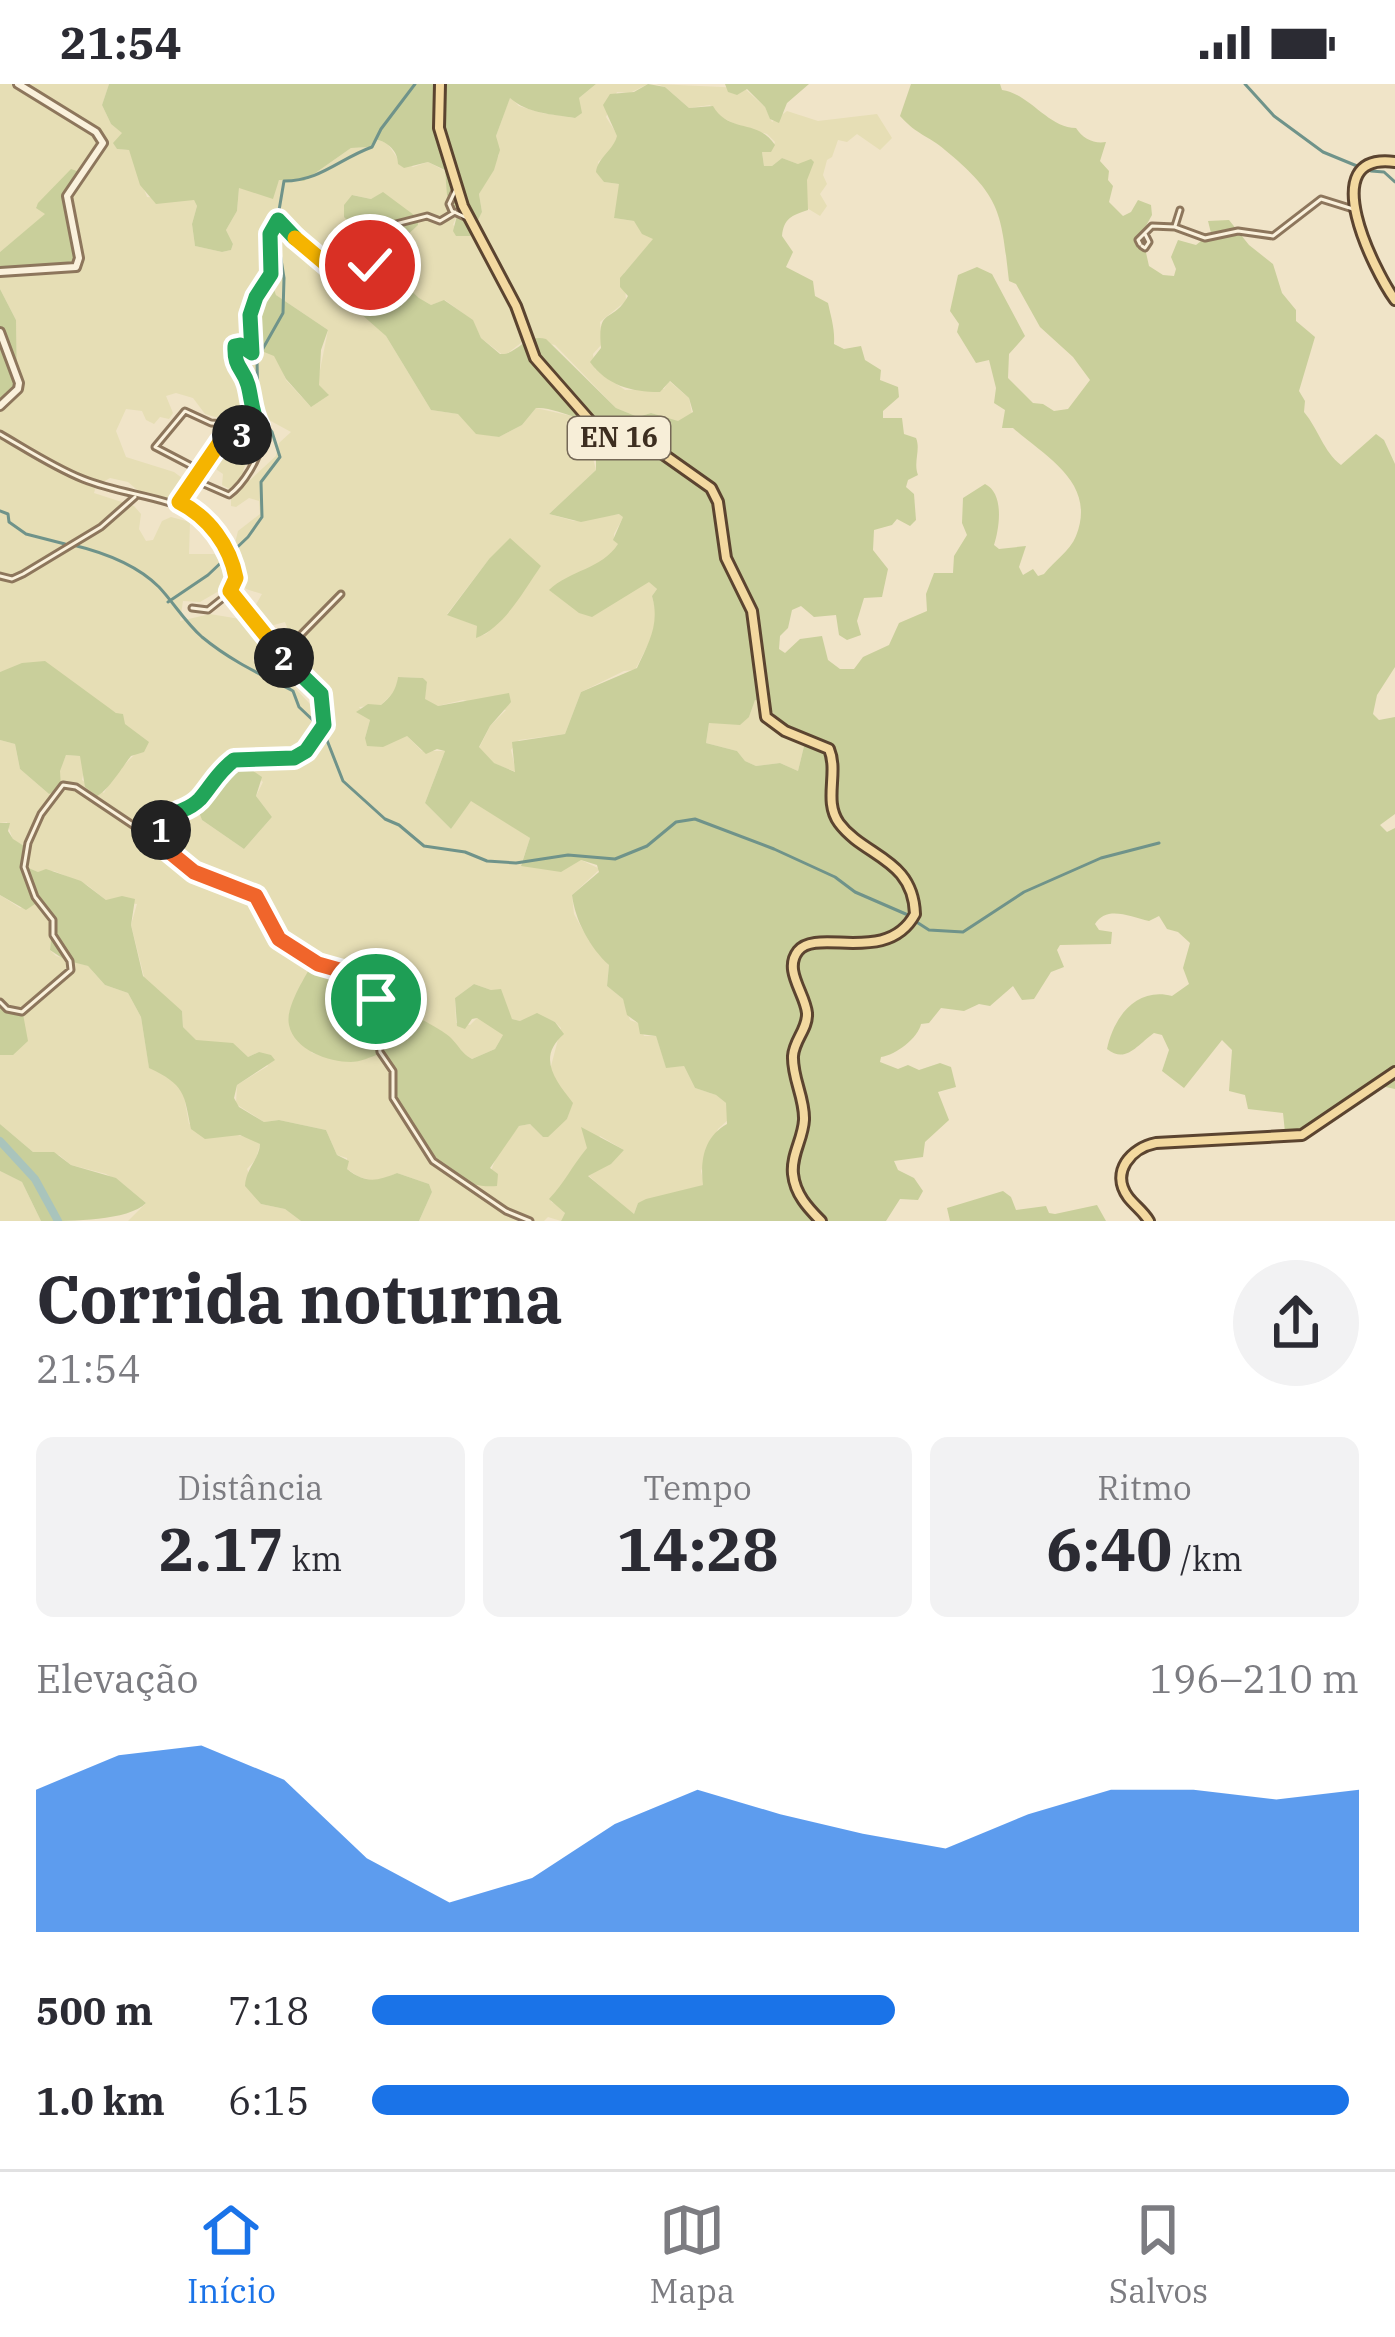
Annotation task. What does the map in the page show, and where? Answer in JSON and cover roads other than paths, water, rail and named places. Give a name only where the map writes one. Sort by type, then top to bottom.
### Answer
[{"type":"main road","name":"EN 16","points":[[440,84],[439,128],[457,187],[516,306],[535,358],[605,435],[653,447],[711,488],[723,519],[726,558],[752,610],[766,717],[785,731],[826,746],[833,759],[831,801],[836,820],[890,861],[912,895],[915,914],[893,935],[858,944],[814,943],[795,955],[796,980],[807,1014],[793,1055],[804,1120],[793,1176],[802,1200],[821,1221]]},
{"type":"main road","points":[[1395,162],[1378,161],[1362,172],[1353,191],[1370,257],[1395,300]]},
{"type":"main road","points":[[1149,1221],[1121,1181],[1128,1157],[1139,1147],[1302,1135],[1395,1072]]},
{"type":"street","points":[[0,272],[76,267],[79,258],[67,196],[103,143],[96,132],[18,84]]},
{"type":"street","points":[[457,187],[449,198],[455,212],[469,219]]},
{"type":"street","points":[[1144,234],[1152,226],[1175,227],[1205,238],[1238,231],[1273,236],[1321,199],[1354,209]]},
{"type":"street","points":[[1175,227],[1180,210]]},
{"type":"street","points":[[349,292],[355,281],[371,273],[370,258],[380,228],[427,215],[440,221],[455,212]]},
{"type":"street","points":[[195,480],[229,495],[260,452],[263,440],[251,412],[247,380],[234,359],[235,346],[252,353],[250,315],[271,274],[270,230],[278,220],[341,278],[355,281]]},
{"type":"street","points":[[0,332],[20,383],[0,406]]},
{"type":"street","points":[[202,472],[155,447],[185,411],[211,423],[258,428]]},
{"type":"street","points":[[179,502],[220,442],[258,428]]},
{"type":"street","points":[[0,434],[70,473],[135,495],[179,502],[198,512],[230,554],[236,578],[230,591],[208,610],[193,608]]},
{"type":"street","points":[[0,576],[12,579],[23,574],[101,527],[135,495]]},
{"type":"street","points":[[155,840],[171,814],[197,801],[211,780],[234,760],[290,759],[309,747],[325,722],[322,696],[230,591]]},
{"type":"street","points":[[281,654],[341,594]]},
{"type":"street","points":[[0,1002],[22,1012],[71,970],[53,935],[53,920],[33,894],[23,863],[41,814],[63,785],[85,792],[194,872],[256,896],[279,939],[318,964],[350,973],[369,990],[377,1003],[380,1052],[393,1071],[393,1098],[416,1138],[439,1168],[530,1221]]},
{"type":"waterway","points":[[168,602],[208,575],[248,537],[262,517],[261,482],[280,457],[272,432],[258,415],[257,359],[283,313],[284,278],[276,228],[284,181],[319,173],[372,147],[415,84]]},
{"type":"waterway","points":[[1245,84],[1274,116],[1323,152],[1357,166]]},
{"type":"waterway","points":[[1371,171],[1384,172],[1395,182]]},
{"type":"waterway","points":[[0,511],[26,534],[65,544]]},
{"type":"waterway","points":[[73,545],[119,560],[150,579],[202,637],[293,691],[299,707],[319,726]]},
{"type":"waterway","points":[[323,730],[343,781],[424,846],[516,863],[568,855],[615,859],[647,846],[676,822],[695,819],[774,849],[908,915]]},
{"type":"waterway","points":[[915,921],[929,930],[963,932],[1024,892],[1101,858],[1159,843]]},
{"type":"waterway","points":[[0,1141],[35,1179],[58,1221]]}]
